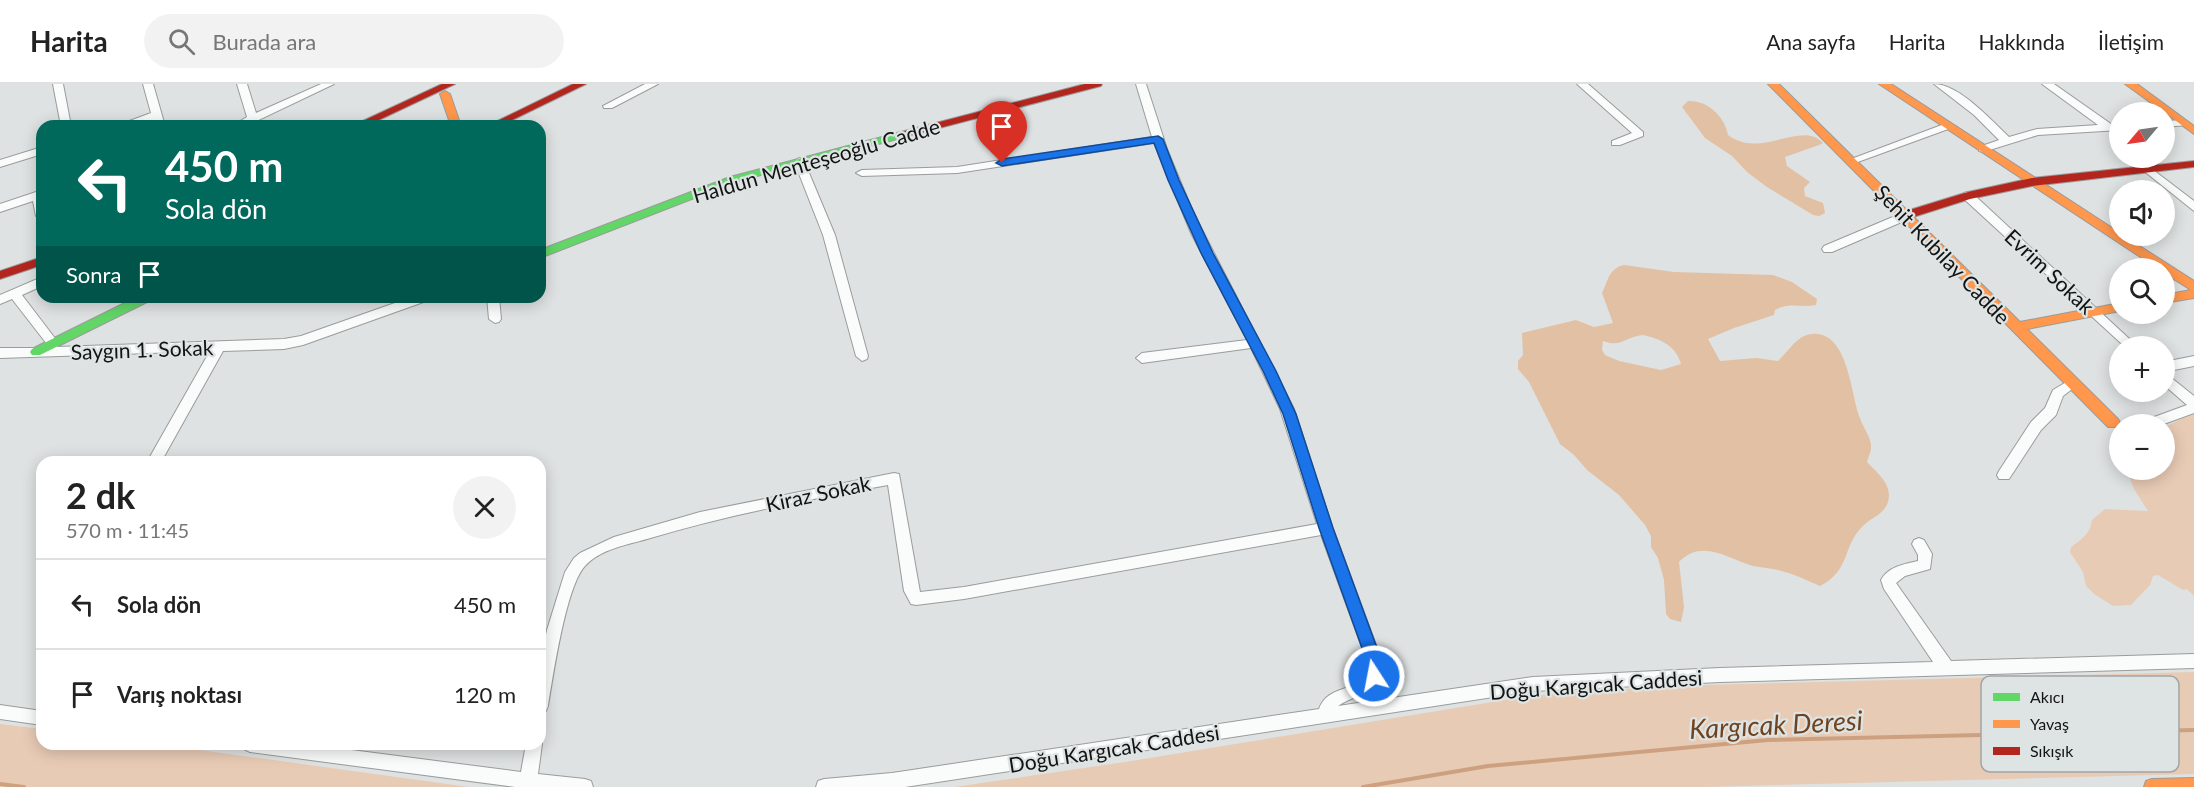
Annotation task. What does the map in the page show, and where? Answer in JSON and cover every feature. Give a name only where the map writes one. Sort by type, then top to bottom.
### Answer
[{"type":"street","points":[[58,84],[65,120]]},
{"type":"street","points":[[148,84],[159,120]]},
{"type":"street","points":[[242,84],[253,118]]},
{"type":"street","points":[[249,120],[329,84]]},
{"type":"street","points":[[370,120],[441,88],[466,84]]},
{"type":"street","points":[[505,120],[581,84]]},
{"type":"street","points":[[608,106],[653,84]]},
{"type":"street","name":"Haldun Menteşeoğlu Cadde","points":[[546,252],[734,179],[1097,84]]},
{"type":"street","points":[[1141,84],[1173,180],[1207,253],[1255,343],[1289,414],[1326,528],[1370,648],[1375,670],[1374,676],[1366,686],[1332,700],[1326,708],[1326,714]]},
{"type":"street","points":[[1582,84],[1639,134],[1616,143]]},
{"type":"street","name":"Şehit Kubilay Cadde","points":[[1773,84],[2109,418]]},
{"type":"street","points":[[1884,84],[2194,287]]},
{"type":"street","points":[[1939,84],[1978,113],[2006,141]]},
{"type":"street","points":[[2047,84],[2109,124]]},
{"type":"street","points":[[2130,84],[2189,127]]},
{"type":"street","points":[[385,120],[441,88]]},
{"type":"street","points":[[441,88],[454,120]]},
{"type":"street","points":[[1851,160],[1947,126]]},
{"type":"street","points":[[1983,149],[2045,131],[2109,127]]},
{"type":"street","points":[[862,173],[957,170],[1158,139]]},
{"type":"street","points":[[0,164],[36,152]]},
{"type":"street","points":[[799,162],[829,236],[862,356]]},
{"type":"street","points":[[1828,249],[1907,215],[1968,196],[2032,182],[2194,164]]},
{"type":"street","points":[[2148,169],[2194,207]]},
{"type":"street","points":[[0,208],[36,196]]},
{"type":"street","name":"Evrim Sokak","points":[[1968,196],[2120,336]]},
{"type":"street","points":[[0,266],[36,254]]},
{"type":"street","points":[[0,275],[36,263]]},
{"type":"street","points":[[0,300],[36,284]]},
{"type":"street","points":[[15,294],[53,344]]},
{"type":"street","points":[[2175,297],[2194,294]]},
{"type":"street","points":[[36,352],[135,303]]},
{"type":"street","name":"Saygın 1. Sokak","points":[[0,352],[284,344],[303,340],[408,303]]},
{"type":"street","points":[[494,303],[495,319]]},
{"type":"street","points":[[2015,327],[2109,309]]},
{"type":"street","points":[[1142,358],[1255,343]]},
{"type":"street","points":[[157,456],[220,345]]},
{"type":"street","points":[[2175,365],[2194,361]]},
{"type":"street","points":[[2004,475],[2036,426],[2050,411],[2058,393],[2073,383]]},
{"type":"street","points":[[2175,388],[2194,406],[2175,414]]},
{"type":"street","name":"Kiraz Sokak","points":[[546,678],[563,598],[578,563],[601,547],[675,524],[894,478],[911,591],[916,599],[964,593],[1326,528]]},
{"type":"street","points":[[1919,544],[1925,554],[1925,565],[1892,576],[1888,580],[1889,585],[1947,669]]},
{"type":"street","name":"Doğu Kargıcak Caddesi","points":[[824,787],[892,781],[1533,684],[2194,662]]},
{"type":"street","points":[[0,712],[36,717]]},
{"type":"street","points":[[294,750],[528,782],[585,787]]},
{"type":"street","points":[[528,782],[533,750]]},
{"type":"street","points":[[2152,787],[2194,786]]},
{"type":"shaded area","points":[[1688,101],[1702,103],[1709,107],[1719,116],[1728,135],[1741,142],[1767,142],[1804,135],[1814,137],[1823,143],[1785,157],[1787,166],[1810,182],[1804,188],[1805,196],[1823,203],[1825,213],[1819,216],[1813,215],[1767,187],[1747,172],[1732,156],[1705,138],[1682,107]]},
{"type":"shaded area","points":[[1624,265],[1674,272],[1773,275],[1792,282],[1817,299],[1816,305],[1780,308],[1775,310],[1774,315],[1708,339],[1720,361],[1756,358],[1778,361],[1795,342],[1811,334],[1828,338],[1843,357],[1860,418],[1871,444],[1867,462],[1884,481],[1889,496],[1883,511],[1866,523],[1851,542],[1842,566],[1830,580],[1820,586],[1798,576],[1753,566],[1715,552],[1697,552],[1679,562],[1684,607],[1681,622],[1670,619],[1666,614],[1664,580],[1658,558],[1651,547],[1651,536],[1645,525],[1619,495],[1587,470],[1560,444],[1529,382],[1518,369],[1518,361],[1523,355],[1522,333],[1576,320],[1594,327],[1613,323],[1602,293],[1610,276]],"holes":[[[1637,336],[1650,337],[1672,348],[1681,364],[1661,370],[1619,361],[1605,355],[1602,350],[1603,341],[1619,343]]]},
{"type":"shaded area","points":[[2194,412],[2194,596],[2187,589],[2183,590],[2158,575],[2153,576],[2150,585],[2131,605],[2113,606],[2086,586],[2083,572],[2070,552],[2071,547],[2085,536],[2092,520],[2105,509],[2148,511],[2131,480],[2175,480],[2175,422]]},
{"type":"shaded area","points":[[2194,672],[2194,774],[1706,787],[954,787],[1125,762],[1529,696],[1664,686],[1981,678],[1981,772],[2179,772],[2179,676],[2043,676]]},
{"type":"shaded area","points":[[0,724],[36,728],[36,750],[201,750],[469,787],[0,787]]},
{"type":"waterway","name":"Kargıcak Deresi","points":[[2179,730],[2194,730]]},
{"type":"waterway","name":"Kargıcak Deresi","points":[[1363,787],[1488,766],[1768,740],[1981,735]]},
{"type":"waterway","name":"Kargıcak Deresi","points":[[0,784],[24,787]]},
{"type":"traffic: fast","points":[[546,252],[734,179],[901,135]]},
{"type":"traffic: fast","points":[[36,352],[135,303]]},
{"type":"traffic: slow","points":[[1773,84],[1907,215],[2109,419]]},
{"type":"traffic: slow","points":[[1884,84],[2194,287]]},
{"type":"traffic: slow","points":[[2130,84],[2194,131]]},
{"type":"traffic: slow","points":[[445,94],[454,120]]},
{"type":"traffic: slow","points":[[2175,297],[2194,294]]},
{"type":"traffic: slow","points":[[2015,327],[2109,309]]},
{"type":"traffic: slow","points":[[2152,787],[2194,786]]},
{"type":"traffic: jam","points":[[370,120],[450,84]]},
{"type":"traffic: jam","points":[[505,120],[581,84]]},
{"type":"traffic: jam","points":[[901,135],[1097,84]]},
{"type":"traffic: jam","points":[[1907,215],[1968,196],[2032,182],[2194,164]]},
{"type":"traffic: jam","points":[[0,275],[36,263]]},
{"type":"route","points":[[1002,163],[1158,139],[1173,180],[1207,253],[1280,391],[1326,528],[1370,648],[1375,670],[1374,676]]}]
